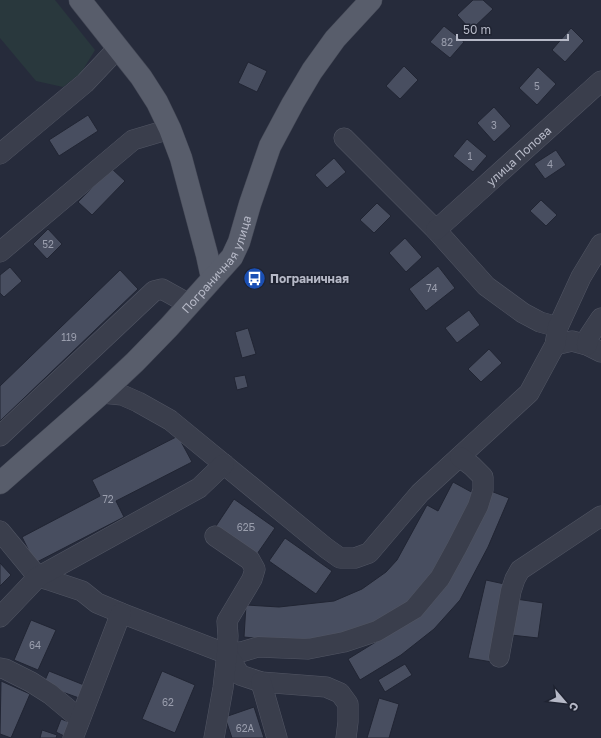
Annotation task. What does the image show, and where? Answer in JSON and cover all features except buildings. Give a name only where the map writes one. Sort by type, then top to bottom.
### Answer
[{"type":"main road","name":"Пограничная улица","points":[[2,476],[102,393],[190,304],[232,257],[239,242],[250,204],[270,146],[293,103],[312,71],[335,40],[371,0]]},
{"type":"main road","points":[[87,4],[149,89],[170,129],[181,158],[212,278]]},
{"type":"street","points":[[0,154],[85,83],[118,48]]},
{"type":"street","name":"улица Попова","points":[[436,230],[601,81]]},
{"type":"street","points":[[0,252],[134,140],[170,129]]},
{"type":"street","points":[[344,138],[436,230],[486,286],[523,313],[540,322],[557,336],[594,348]]},
{"type":"street","points":[[102,393],[122,395],[155,410],[170,420],[326,548],[340,558],[355,558],[370,553],[420,493],[460,458],[528,393],[557,336],[581,278],[601,244]]},
{"type":"street","points":[[0,436],[154,291],[162,289],[190,304]]},
{"type":"street","points":[[594,348],[589,336],[601,318]]},
{"type":"street","points":[[0,531],[38,577],[82,591],[97,603],[121,614],[227,654],[258,647],[308,649],[344,642],[377,631],[414,609],[440,578],[478,506],[483,490],[483,477],[472,466],[460,458]]},
{"type":"street","points":[[0,617],[38,577],[199,488],[224,464]]},
{"type":"street","points":[[499,657],[511,591],[520,570],[601,516]]},
{"type":"street","points":[[214,738],[223,688],[227,654],[227,621],[252,579],[255,569],[250,560],[215,536]]},
{"type":"street","points":[[73,738],[121,614]]},
{"type":"street","points":[[227,654],[240,675],[261,682],[326,687],[340,693],[348,704],[346,738]]},
{"type":"street","points":[[0,668],[5,669],[50,694],[80,719]]},
{"type":"street","points":[[261,682],[277,738]]},
{"type":"shaded area","points":[[0,0],[55,0],[95,50],[81,73],[63,87],[36,81],[0,38]]},
{"type":"place","name":"Пограничная","points":[[255,278]]}]
